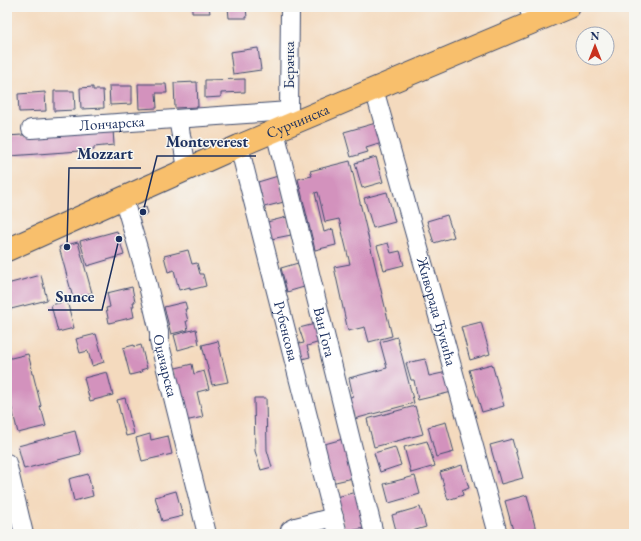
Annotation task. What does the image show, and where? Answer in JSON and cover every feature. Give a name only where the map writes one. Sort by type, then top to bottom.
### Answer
[{"type":"main road","name":"Сурчинска","points":[[7,250],[239,146],[286,122],[374,89],[531,14],[569,7]]},
{"type":"street","name":"Берачка","points":[[286,122],[290,7]]},
{"type":"street","name":"Живорада Ђукића","points":[[374,89],[498,534]]},
{"type":"street","name":"Лончарска","points":[[31,129],[178,119],[286,122]]},
{"type":"street","points":[[178,119],[187,168]]},
{"type":"street","name":"Ван Гога","points":[[286,122],[374,534]]},
{"type":"street","name":"Рубенсова","points":[[239,146],[338,534]]},
{"type":"street","name":"Оџачарска","points":[[123,197],[159,332],[159,341],[206,534]]},
{"type":"street","points":[[7,463],[24,534]]},
{"type":"street","points":[[289,534],[293,528],[334,517]]},
{"type":"building","points":[[192,7],[209,7],[210,13],[192,13]]},
{"type":"building","points":[[228,7],[246,7],[247,18],[229,18]]},
{"type":"building","points":[[258,48],[261,70],[233,74],[230,52]]},
{"type":"building","points":[[245,79],[245,92],[221,93],[221,97],[205,98],[205,80]]},
{"type":"building","points":[[197,82],[198,107],[175,108],[174,83]]},
{"type":"building","points":[[138,84],[166,84],[167,93],[156,93],[157,108],[139,109]]},
{"type":"building","points":[[109,86],[132,86],[132,104],[110,105]]},
{"type":"building","points":[[93,87],[93,90],[103,90],[104,108],[81,109],[80,88]]},
{"type":"building","points":[[54,91],[74,91],[75,110],[54,111]]},
{"type":"building","points":[[45,92],[46,111],[19,112],[18,94]]},
{"type":"building","points":[[376,123],[382,143],[366,148],[368,152],[351,157],[344,132]]},
{"type":"building","points":[[113,129],[114,145],[94,147],[94,150],[9,156],[11,183],[7,183],[7,136]]},
{"type":"building","points":[[376,157],[383,182],[362,188],[355,163]]},
{"type":"building","points":[[350,161],[392,336],[369,342],[365,327],[348,331],[334,267],[350,264],[339,219],[325,222],[318,192],[315,193],[324,232],[333,229],[336,245],[315,250],[298,179],[312,176],[310,171]]},
{"type":"building","points":[[278,176],[284,202],[264,207],[258,182]]},
{"type":"building","points":[[387,192],[395,222],[373,228],[364,198]]},
{"type":"building","points":[[146,207],[148,213],[140,217],[137,210]]},
{"type":"building","points":[[447,215],[454,237],[434,243],[427,221]]},
{"type":"building","points":[[287,217],[291,235],[271,239],[267,222]]},
{"type":"building","points":[[117,231],[124,255],[87,266],[80,241]]},
{"type":"building","points":[[78,242],[92,293],[73,298],[59,247]]},
{"type":"building","points":[[388,243],[391,253],[400,251],[404,265],[384,270],[377,246]]},
{"type":"building","points":[[188,250],[192,264],[197,263],[200,274],[203,274],[206,286],[190,290],[190,287],[179,290],[174,270],[168,272],[164,256]]},
{"type":"building","points":[[298,263],[304,287],[287,292],[281,268]]},
{"type":"building","points":[[41,275],[47,300],[7,310],[7,284]]},
{"type":"building","points":[[132,287],[135,302],[133,302],[134,306],[132,306],[134,317],[109,323],[106,308],[110,307],[107,293]]},
{"type":"building","points":[[67,301],[74,328],[58,332],[51,305]]},
{"type":"building","points":[[185,302],[187,309],[185,309],[188,321],[186,321],[188,330],[171,334],[164,307]]},
{"type":"building","points":[[481,322],[490,354],[470,360],[461,327]]},
{"type":"building","points":[[315,324],[320,342],[307,346],[310,357],[298,360],[294,345],[304,343],[299,328]]},
{"type":"building","points":[[196,329],[199,344],[178,350],[174,335]]},
{"type":"building","points":[[96,334],[104,362],[92,366],[88,351],[80,353],[76,339]]},
{"type":"building","points":[[397,337],[414,403],[354,419],[348,398],[353,396],[349,378],[387,368],[380,342]]},
{"type":"building","points":[[218,341],[228,382],[212,385],[202,345]]},
{"type":"building","points":[[134,345],[134,347],[141,345],[147,368],[141,370],[142,372],[130,375],[123,348]]},
{"type":"building","points":[[28,354],[41,411],[46,426],[18,433],[7,389],[7,359]]},
{"type":"building","points":[[425,359],[429,376],[447,372],[452,392],[418,400],[414,380],[411,380],[406,363]]},
{"type":"building","points":[[192,364],[194,374],[204,371],[209,389],[197,392],[203,417],[185,421],[172,369]]},
{"type":"building","points":[[492,364],[504,406],[482,412],[469,370]]},
{"type":"building","points":[[107,372],[113,395],[90,401],[84,378]]},
{"type":"building","points":[[125,398],[134,434],[126,436],[117,400]]},
{"type":"building","points":[[254,398],[266,398],[267,450],[272,467],[261,470],[255,451]]},
{"type":"building","points":[[415,406],[423,434],[374,447],[367,419]]},
{"type":"building","points":[[446,422],[454,452],[436,457],[428,427]]},
{"type":"building","points":[[75,431],[81,454],[24,469],[18,446]]},
{"type":"building","points":[[150,434],[151,440],[168,436],[172,454],[142,461],[136,438]]},
{"type":"building","points":[[343,439],[353,478],[331,483],[321,445]]},
{"type":"building","points":[[512,439],[523,478],[501,484],[490,445]]},
{"type":"building","points":[[427,441],[435,466],[411,473],[404,447]]},
{"type":"building","points":[[395,447],[401,465],[380,472],[374,453]]},
{"type":"building","points":[[462,465],[469,488],[462,491],[463,495],[448,500],[440,472]]},
{"type":"building","points":[[88,474],[93,496],[74,501],[69,479]]},
{"type":"building","points":[[415,476],[420,494],[389,503],[384,484]]},
{"type":"building","points":[[176,491],[183,516],[162,521],[155,497]]},
{"type":"building","points":[[356,492],[365,528],[345,532],[337,497]]},
{"type":"building","points":[[527,495],[537,534],[514,534],[505,501]]},
{"type":"building","points":[[420,507],[426,527],[397,534],[392,515]]},
{"type":"place","name":"Monteverest","points":[[143,212]]},
{"type":"place","name":"Sunce","points":[[119,239]]},
{"type":"place","name":"Mozzart","points":[[67,247]]}]
